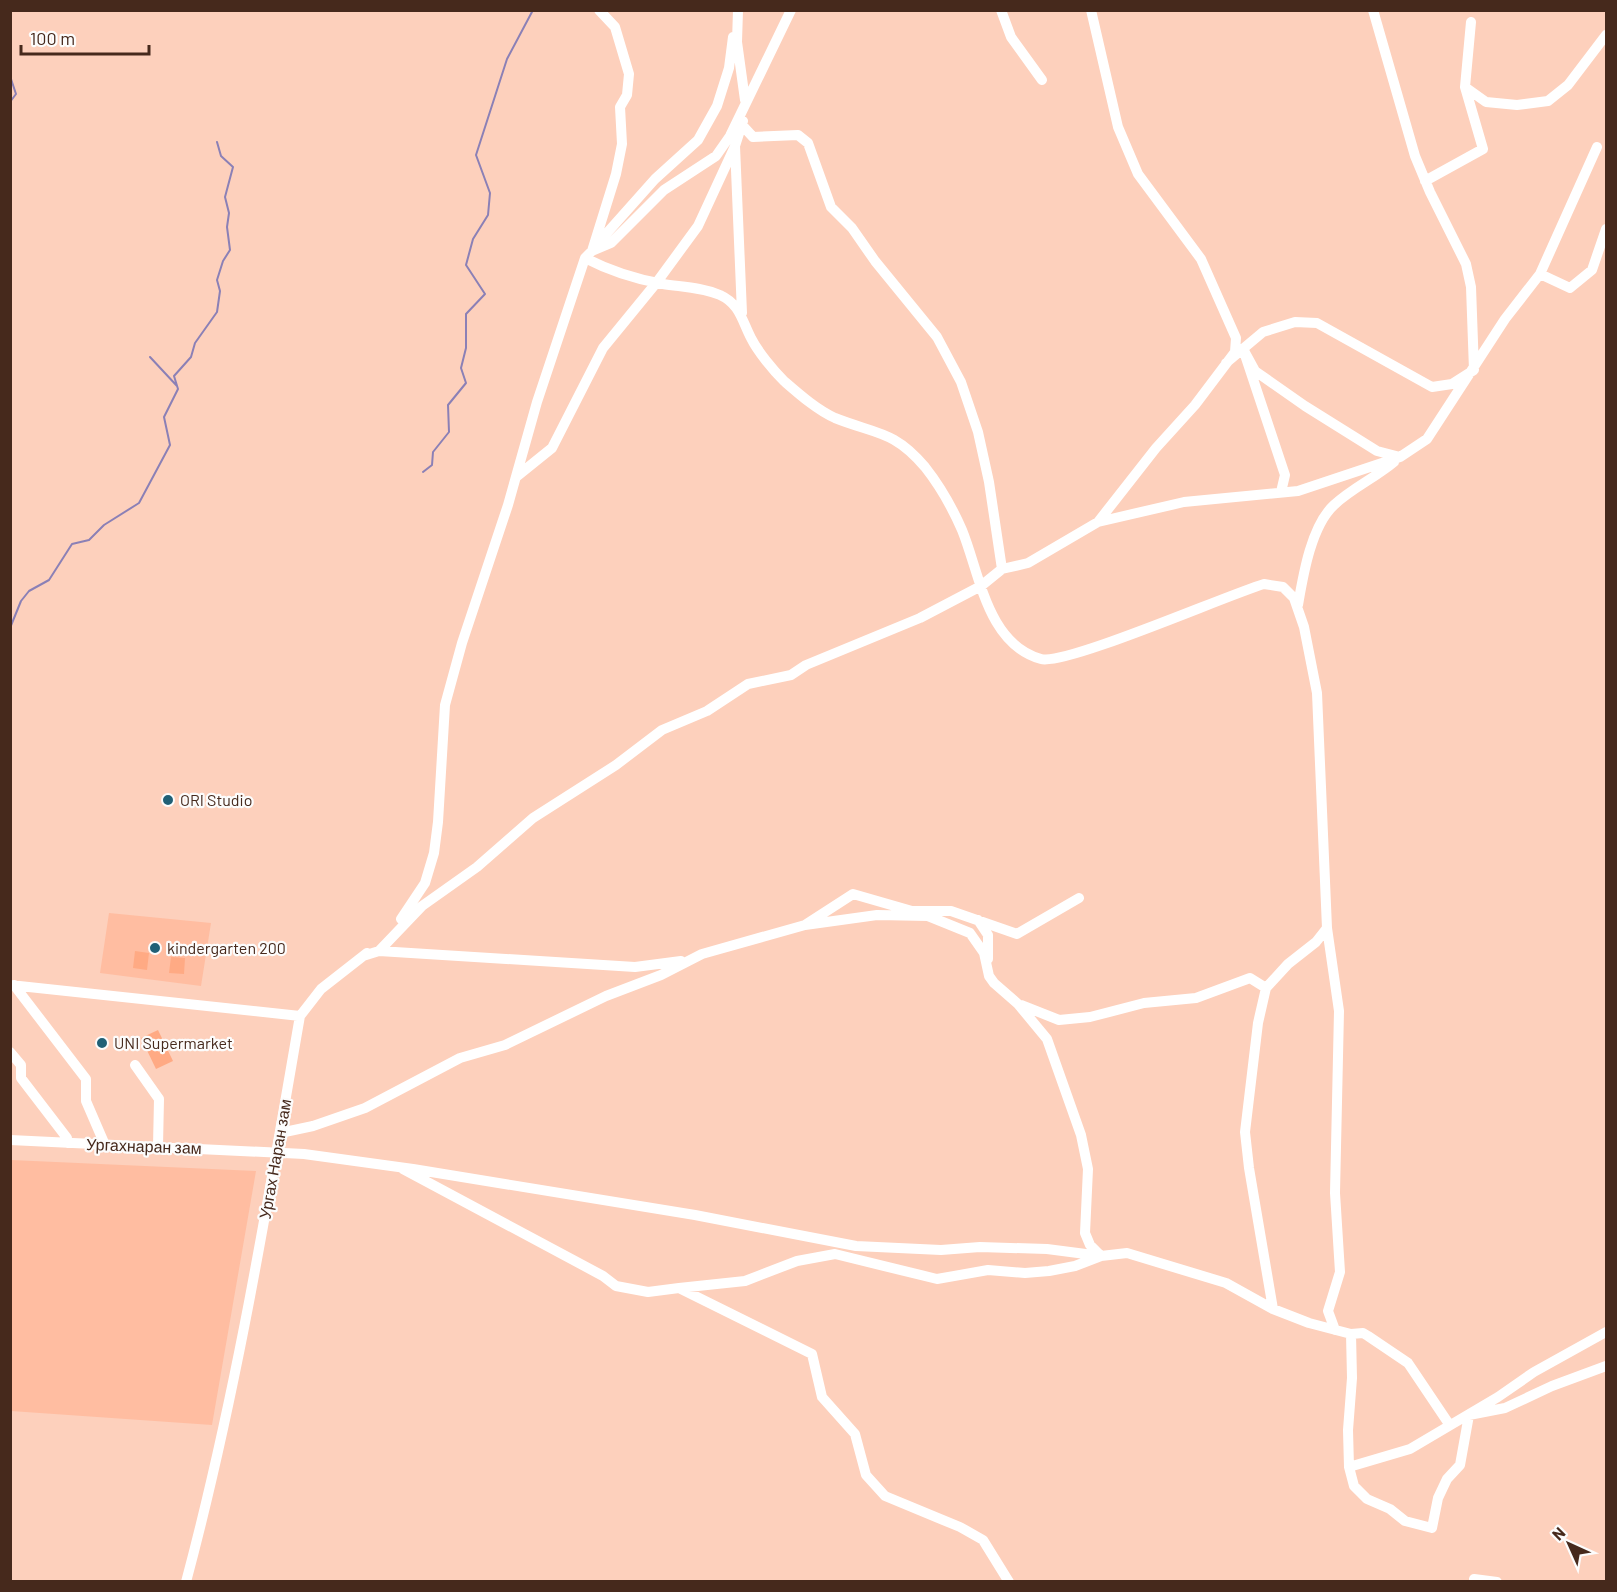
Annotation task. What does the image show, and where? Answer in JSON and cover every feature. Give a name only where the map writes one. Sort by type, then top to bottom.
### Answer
[{"type":"street","points":[[12,985],[300,1016],[321,989],[383,940],[407,913],[425,883],[434,853],[445,705],[462,643],[516,477],[537,402],[616,174],[622,144],[620,107],[627,95],[629,74],[615,27],[599,10]]},
{"type":"street","points":[[516,477],[552,448],[603,348],[657,282],[698,226],[735,146],[741,125],[745,91],[737,42],[738,10],[729,68],[717,106],[698,140],[655,179],[589,254]]},
{"type":"street","points":[[589,254],[611,243],[664,190],[716,156],[729,136],[791,10]]},
{"type":"street","points":[[1001,10],[1011,37],[1042,80]]},
{"type":"street","points":[[1091,10],[1118,127],[1138,174],[1201,259],[1236,338],[1235,352],[1196,405],[1156,448],[1098,522]]},
{"type":"street","points":[[1373,10],[1415,156],[1466,264],[1471,287],[1474,370]]},
{"type":"street","points":[[1425,181],[1483,149],[1465,87],[1471,22]]},
{"type":"street","points":[[1465,87],[1486,102],[1517,105],[1548,101],[1569,85],[1606,35]]},
{"type":"street","points":[[741,125],[753,137],[798,135],[808,143],[831,207],[852,228],[875,261],[937,337],[961,382],[978,432],[997,529],[1002,569]]},
{"type":"street","points":[[735,146],[742,313],[751,339],[783,379],[814,405],[835,418],[882,432],[906,448],[924,467],[948,499],[985,600],[1002,630],[1023,653],[1044,661],[1081,651],[1165,622],[1228,595],[1264,584],[1283,587],[1294,598],[1317,693],[1327,928],[1339,1011],[1335,1193],[1340,1272],[1328,1311],[1335,1330]]},
{"type":"street","points":[[1298,609],[1311,548],[1324,517],[1333,506],[1427,439],[1474,370],[1505,319],[1540,274],[1597,147]]},
{"type":"street","points":[[1540,274],[1570,288],[1592,270],[1606,229]]},
{"type":"street","points":[[589,254],[609,270],[723,296],[742,313]]},
{"type":"street","points":[[1226,363],[1263,332],[1295,322],[1317,323],[1432,387],[1452,384],[1474,370]]},
{"type":"street","points":[[1243,349],[1255,371],[1305,406],[1377,451],[1400,457]]},
{"type":"street","points":[[1243,349],[1285,475],[1281,492]]},
{"type":"street","points":[[379,951],[422,906],[477,867],[509,836],[561,799],[616,765],[662,730],[707,711],[748,684],[791,675],[806,665],[920,618],[981,586],[1002,569],[1028,563],[1098,522],[1184,502],[1298,491],[1400,457]]},
{"type":"street","points":[[805,926],[853,894],[912,910],[951,911],[1017,934],[1079,898]]},
{"type":"street","points":[[363,957],[379,951],[635,967],[688,960],[805,926],[877,915],[978,920]]},
{"type":"street","points":[[928,916],[970,933],[978,942],[994,983],[1018,1004],[1047,1039],[1081,1135],[1089,1169],[1086,1233],[1090,1245],[1101,1256]]},
{"type":"street","points":[[978,920],[988,935],[988,965]]},
{"type":"street","points":[[1273,1309],[1245,1132],[1258,1023],[1266,988],[1288,964],[1316,942],[1327,928]]},
{"type":"street","points":[[280,1132],[313,1126],[365,1108],[460,1058],[505,1045],[688,960]]},
{"type":"street","points":[[1018,1004],[1059,1020],[1090,1017],[1144,1003],[1196,998],[1250,978],[1266,988]]},
{"type":"street","points":[[12,985],[86,1079],[86,1101],[105,1145]]},
{"type":"street","name":"Ургах Наран зам","points":[[186,1581],[213,1483],[256,1274],[300,1016]]},
{"type":"street","points":[[10,1052],[21,1065],[21,1078],[67,1138],[67,1143]]},
{"type":"street","points":[[135,1065],[159,1099],[158,1146]]},
{"type":"street","name":"Ургахнаран зам","points":[[10,1140],[277,1150],[695,1215],[856,1246],[941,1250],[980,1246],[1047,1249],[1101,1256]]},
{"type":"street","points":[[400,1168],[603,1276],[616,1286],[648,1292],[745,1281],[797,1261],[835,1254],[937,1279],[988,1270],[1025,1273],[1049,1271],[1075,1266],[1101,1256],[1128,1253],[1188,1269],[1226,1283],[1273,1309],[1335,1330],[1368,1336],[1408,1363],[1449,1424]]},
{"type":"street","points":[[679,1288],[812,1354],[822,1397],[855,1434],[866,1475],[885,1496],[960,1527],[983,1540],[1009,1581]]},
{"type":"street","points":[[1349,1467],[1410,1449],[1449,1424],[1469,1415],[1534,1372],[1606,1332]]},
{"type":"street","points":[[1351,1334],[1349,1467],[1354,1486],[1367,1498],[1390,1509],[1405,1521],[1432,1527],[1438,1498],[1447,1479],[1460,1465],[1469,1415]]},
{"type":"street","points":[[1469,1415],[1505,1408],[1552,1386],[1606,1366]]},
{"type":"street","points":[[1474,1579],[1497,1581]]},
{"type":"shaded area","name":"kindergarten 200","points":[[109,913],[211,923],[201,986],[100,973]]},
{"type":"shaded area","points":[[135,951],[149,953],[147,970],[133,968]]},
{"type":"shaded area","points":[[171,957],[185,958],[184,974],[169,973]]},
{"type":"shaded area","points":[[158,1030],[173,1061],[156,1069],[141,1038]]},
{"type":"shaded area","points":[[11,1160],[256,1171],[212,1425],[11,1411]]},
{"type":"waterway","points":[[423,472],[432,465],[433,452],[449,432],[448,405],[466,383],[461,368],[466,348],[466,314],[485,294],[466,265],[473,239],[488,215],[490,193],[476,155],[507,59],[533,10]]},
{"type":"waterway","points":[[10,33],[10,43]]},
{"type":"waterway","points":[[10,76],[16,94],[10,102]]},
{"type":"waterway","points":[[10,628],[21,601],[29,591],[49,580],[72,544],[89,540],[104,525],[139,503],[170,445],[164,417],[178,389],[174,376],[191,357],[195,343],[217,312],[220,291],[217,280],[223,261],[230,250],[227,227],[229,213],[225,197],[233,167],[221,156],[217,142]]},
{"type":"waterway","points":[[150,357],[177,386]]},
{"type":"place","name":"ORI Studio","points":[[168,800]]},
{"type":"place","name":"kindergarten 200","points":[[155,948]]},
{"type":"place","name":"UNI Supermarket","points":[[102,1043]]}]
